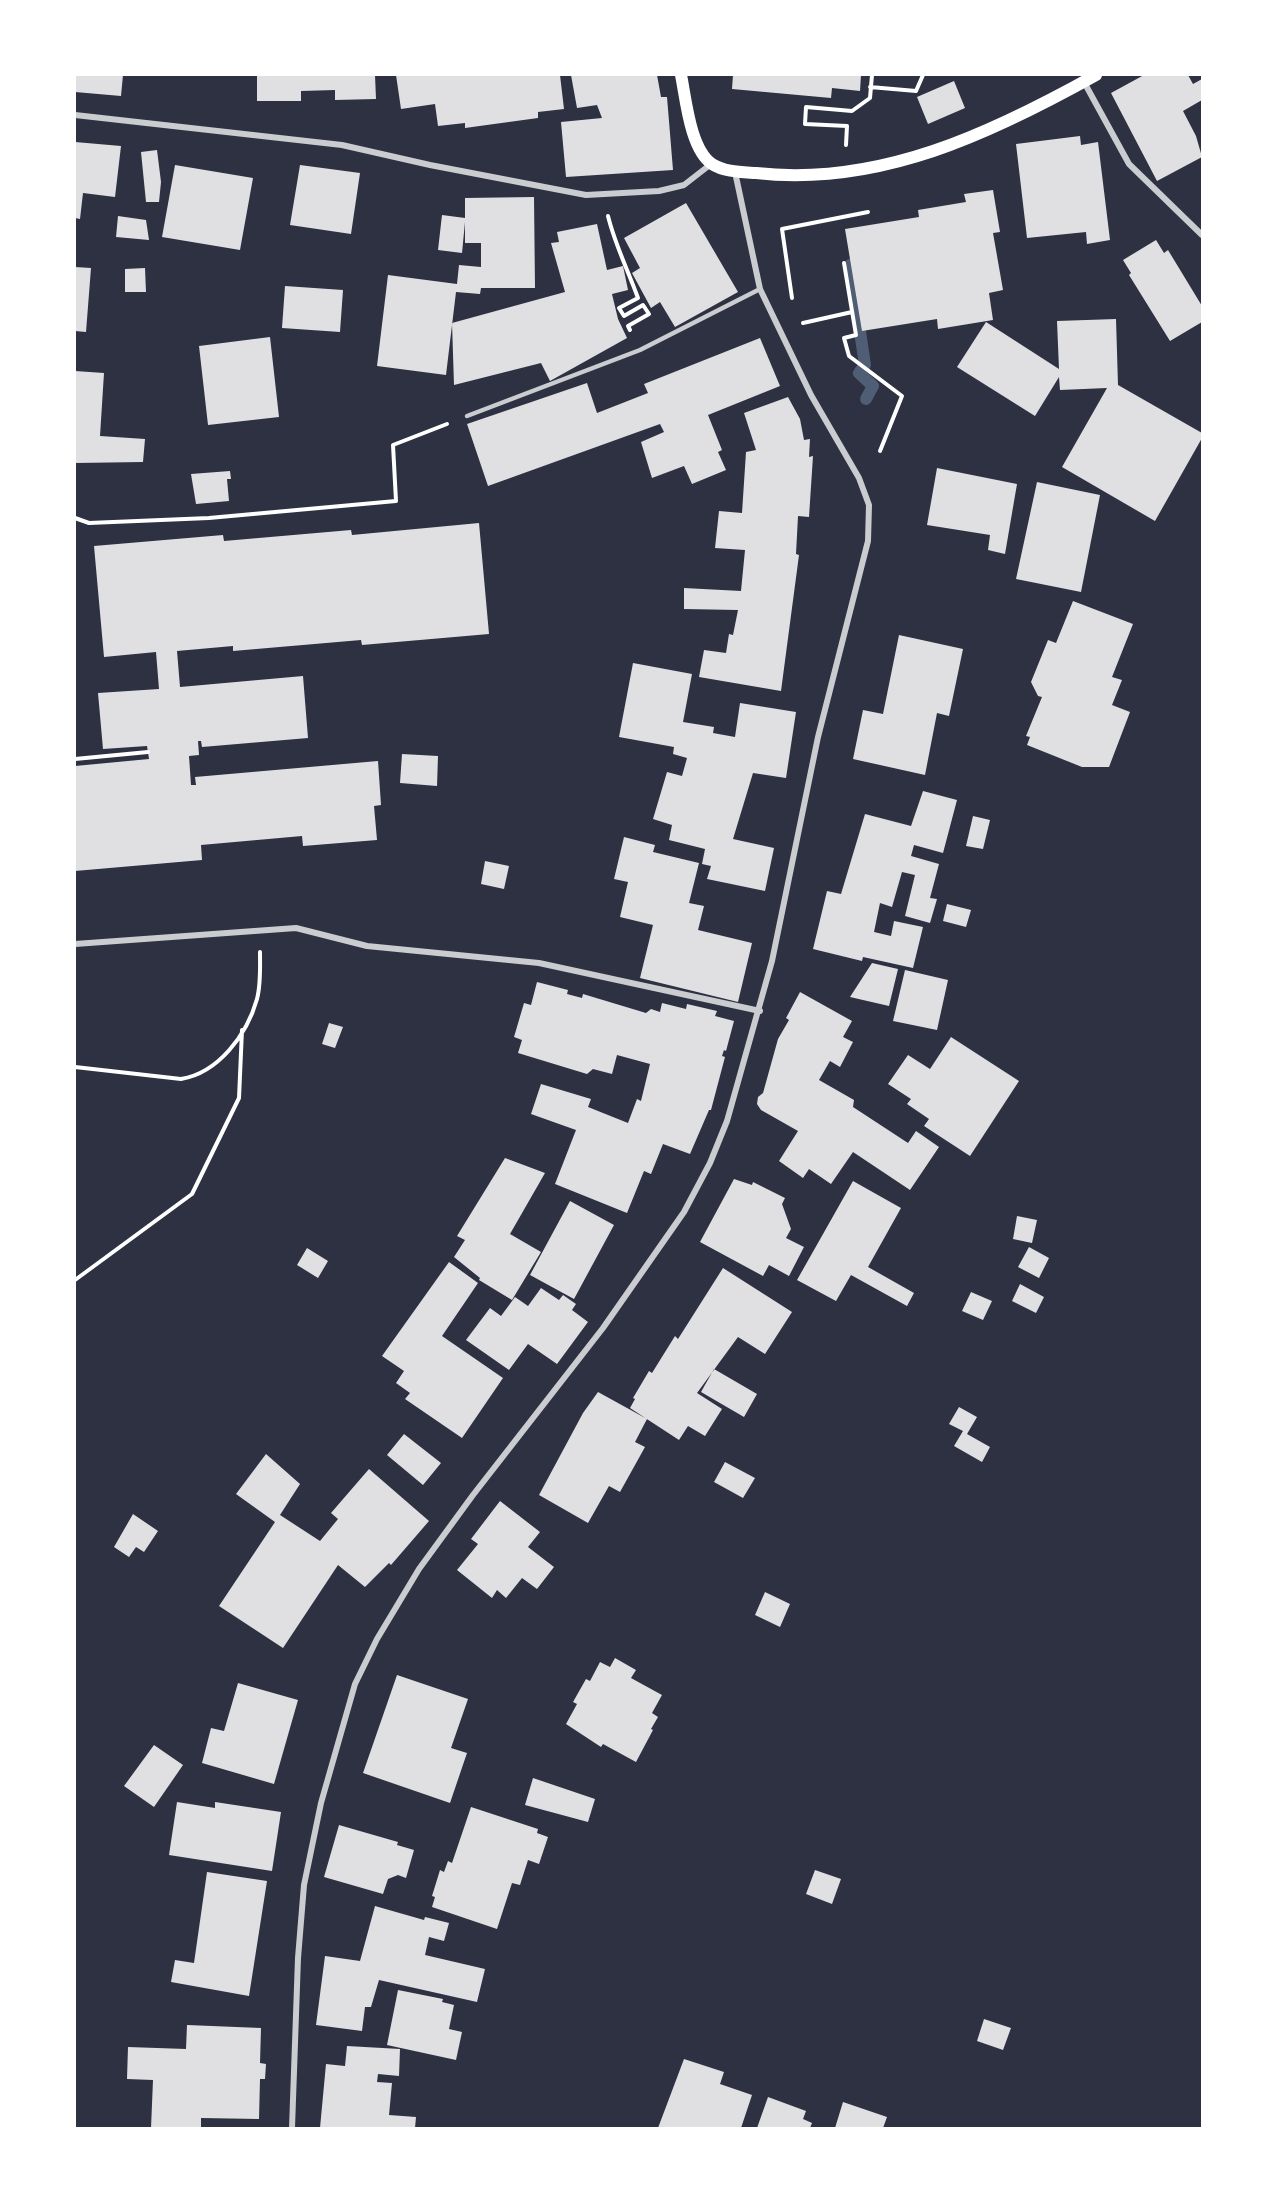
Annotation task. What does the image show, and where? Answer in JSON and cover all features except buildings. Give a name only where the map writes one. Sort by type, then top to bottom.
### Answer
[{"type":"main road","points":[[681,75],[695,136],[704,157],[711,164],[735,171],[791,175],[845,172],[892,164],[934,153],[975,136],[1096,75]]},
{"type":"street","points":[[1084,82],[1129,165],[1202,235]]},
{"type":"street","points":[[75,115],[342,145],[430,165],[586,195],[659,191],[684,184],[711,164]]},
{"type":"street","points":[[292,2128],[298,1958],[304,1887],[328,1777],[356,1684],[377,1639],[416,1575],[472,1495],[603,1328],[684,1212],[710,1163],[727,1121],[760,1011],[818,737],[869,529],[865,492],[811,395],[760,289],[735,171]]},
{"type":"street","points":[[75,944],[297,928],[367,946],[539,963],[760,1011]]},
{"type":"lane","points":[[467,416],[640,350],[760,289]]},
{"type":"path","points":[[839,126],[805,124],[806,107],[852,111],[870,98],[872,75]]},
{"type":"path","points":[[870,87],[916,91],[923,75]]},
{"type":"path","points":[[793,305],[782,229],[868,212]]},
{"type":"path","points":[[614,243],[638,298],[619,308],[624,316],[643,305],[649,314],[628,326]]},
{"type":"path","points":[[844,263],[856,335],[844,338],[849,356],[902,396],[880,451]]},
{"type":"path","points":[[778,328],[852,312]]},
{"type":"path","points":[[75,518],[89,523],[209,518],[396,501],[393,445],[442,426]]},
{"type":"path","points":[[75,759],[148,752]]},
{"type":"path","points":[[75,1066],[161,1078],[197,1076],[217,1064],[242,1030],[257,999],[261,931]]},
{"type":"path","points":[[75,1280],[192,1194],[239,1098],[242,1030]]},
{"type":"waterway","points":[[850,265],[865,365]]},
{"type":"waterway","points":[[861,370],[859,373],[873,386],[866,399]]}]
